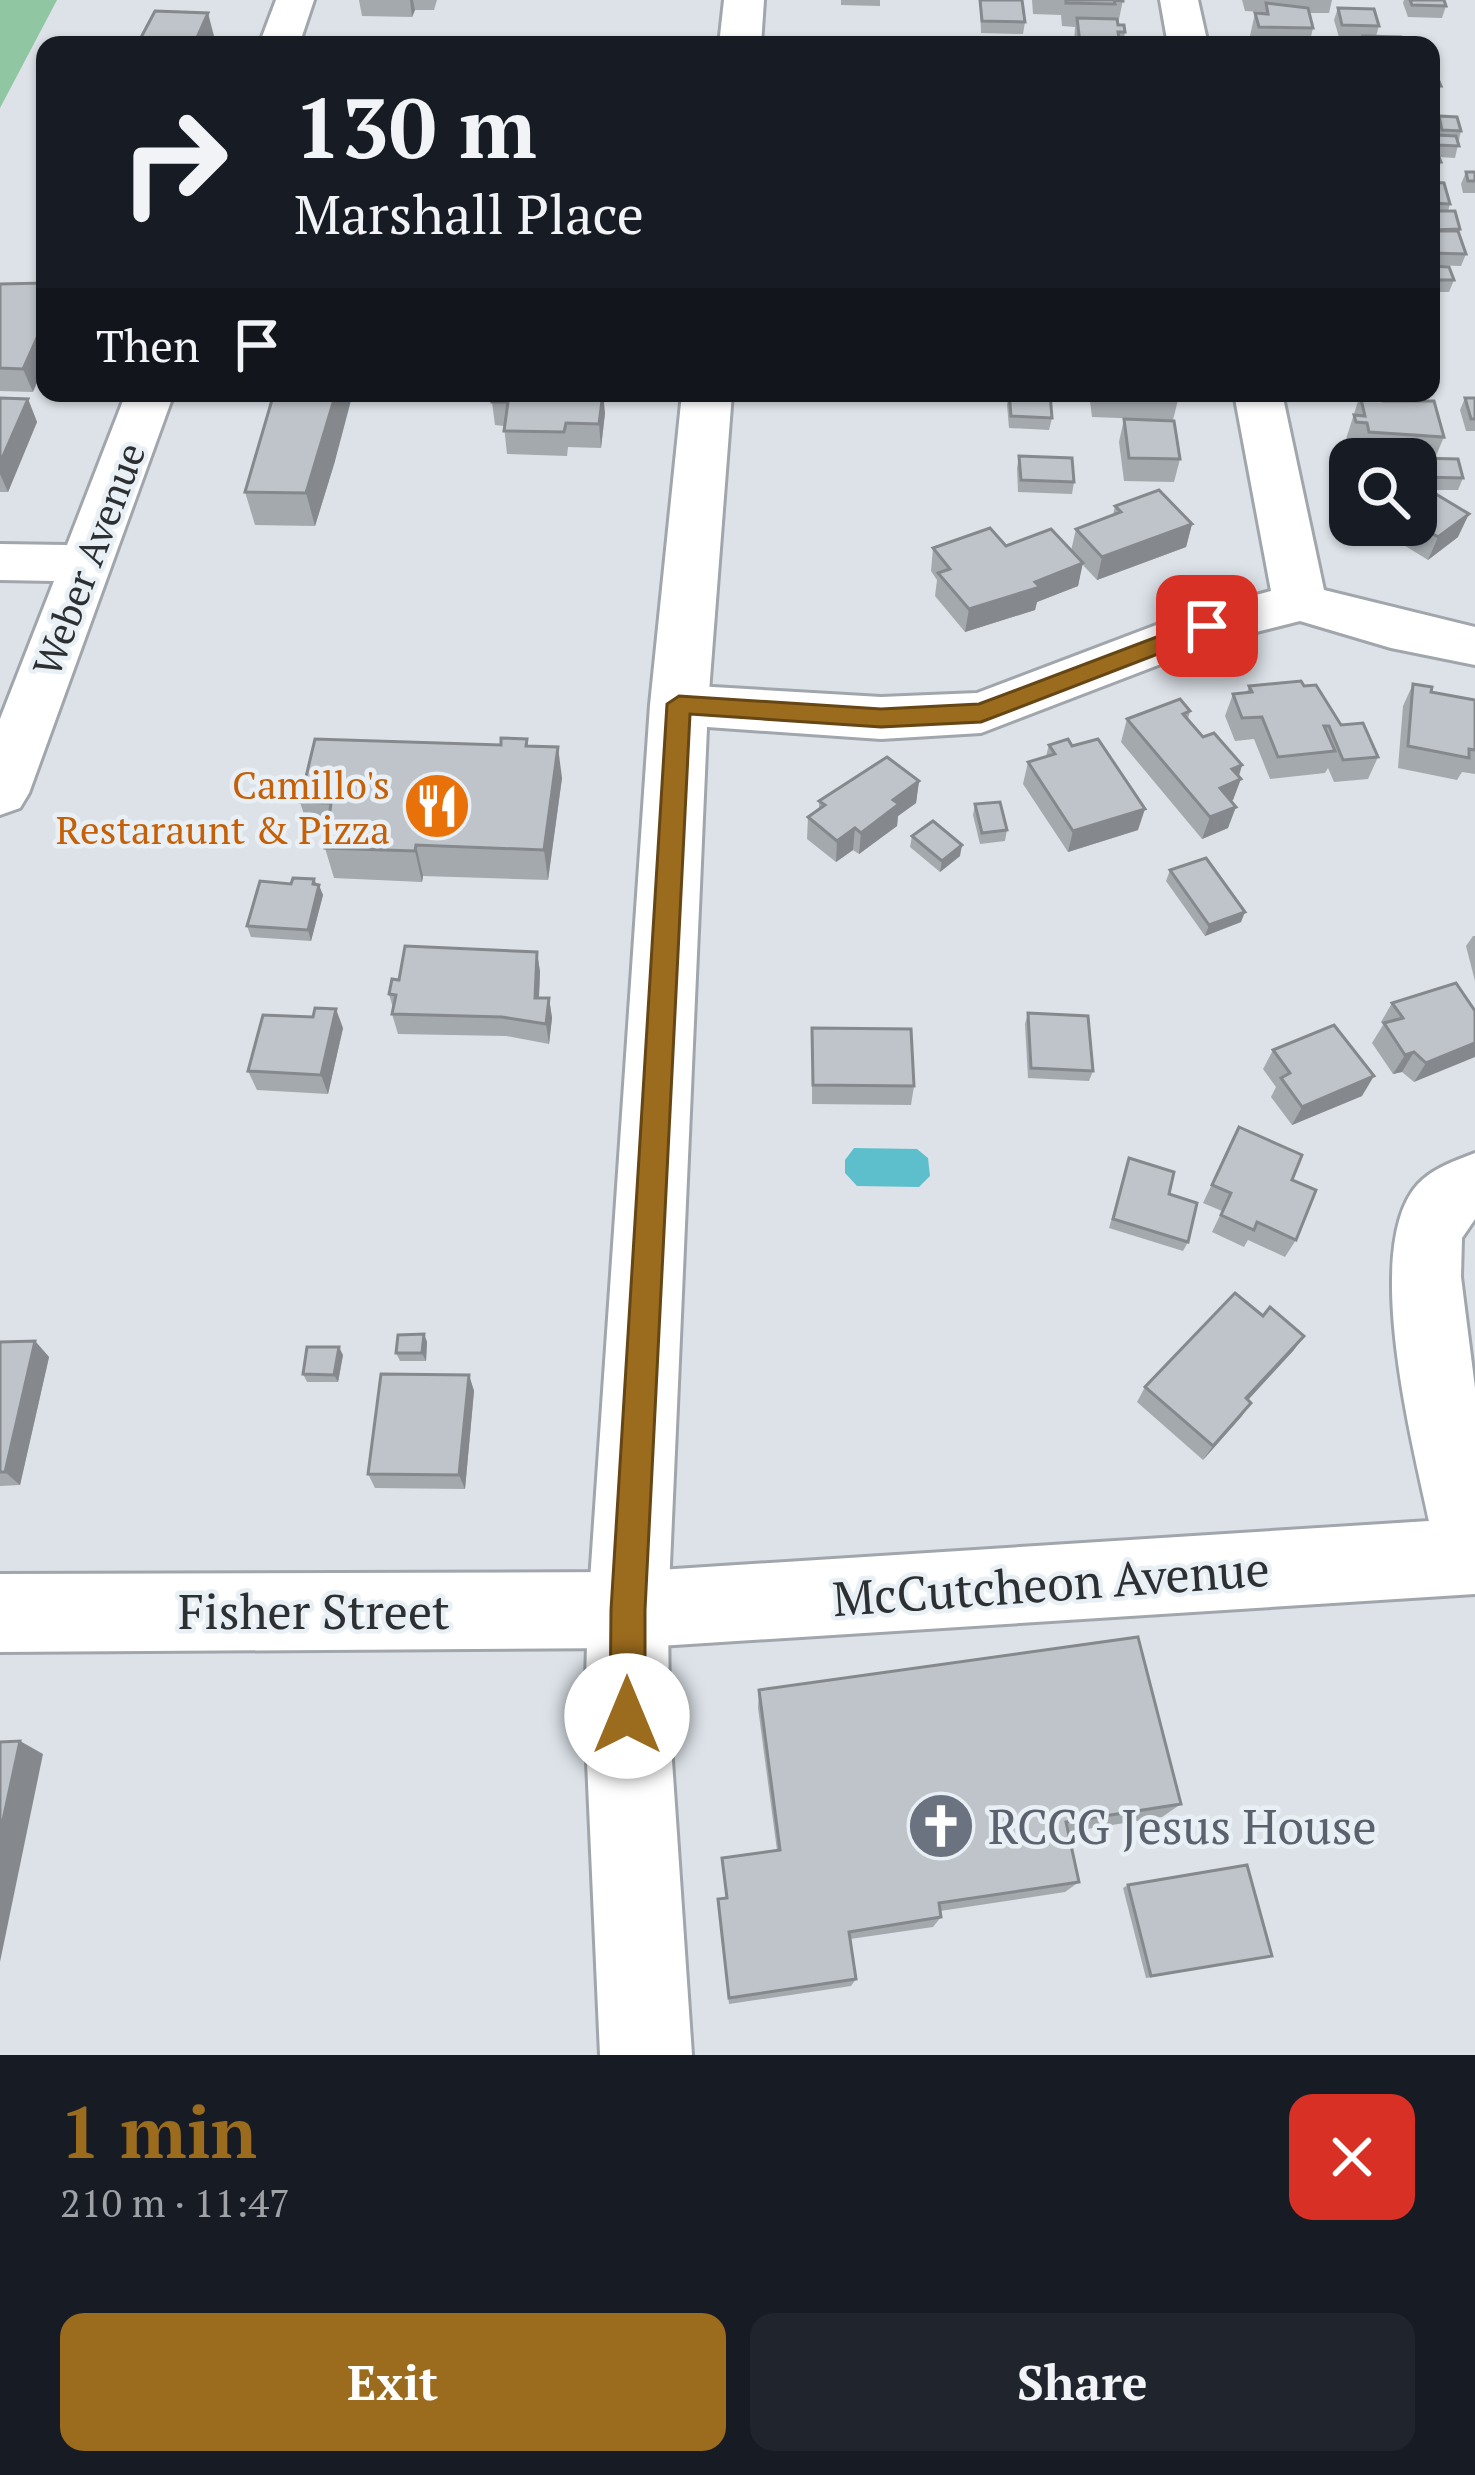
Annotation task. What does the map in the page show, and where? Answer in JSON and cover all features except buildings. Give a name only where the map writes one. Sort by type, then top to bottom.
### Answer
[{"type":"street","points":[[282,36],[295,0]]},
{"type":"street","points":[[741,36],[745,0]]},
{"type":"street","points":[[1179,0],[1186,36]]},
{"type":"street","name":"Weber Avenue","points":[[0,793],[147,402]]},
{"type":"street","points":[[646,2055],[627,1716],[628,1610],[679,704],[705,402]]},
{"type":"street","points":[[1260,402],[1300,602]]},
{"type":"street","points":[[0,562],[87,563]]},
{"type":"street","points":[[679,704],[881,718],[981,713],[1207,626],[1300,602],[1391,629],[1475,646]]},
{"type":"street","points":[[1474,1556],[1424,1293],[1426,1244],[1438,1210],[1475,1183]]},
{"type":"street","name":"McCutcheon Avenue","points":[[628,1610],[1474,1556]]},
{"type":"street","name":"Fisher Street","points":[[0,1613],[628,1610]]},
{"type":"green space","points":[[0,0],[57,0],[36,36],[0,108]]},
{"type":"water","points":[[854,1148],[917,1149],[928,1158],[930,1176],[919,1187],[857,1186],[845,1173],[845,1160]]},
{"type":"place","name":"Camillo's Restaraunt & Pizza","points":[[437,806]]},
{"type":"place","name":"RCCG Jesus House","points":[[941,1826]]},
{"type":"route","points":[[627,1716],[628,1610],[679,704],[881,718],[981,713],[1207,626]]}]
